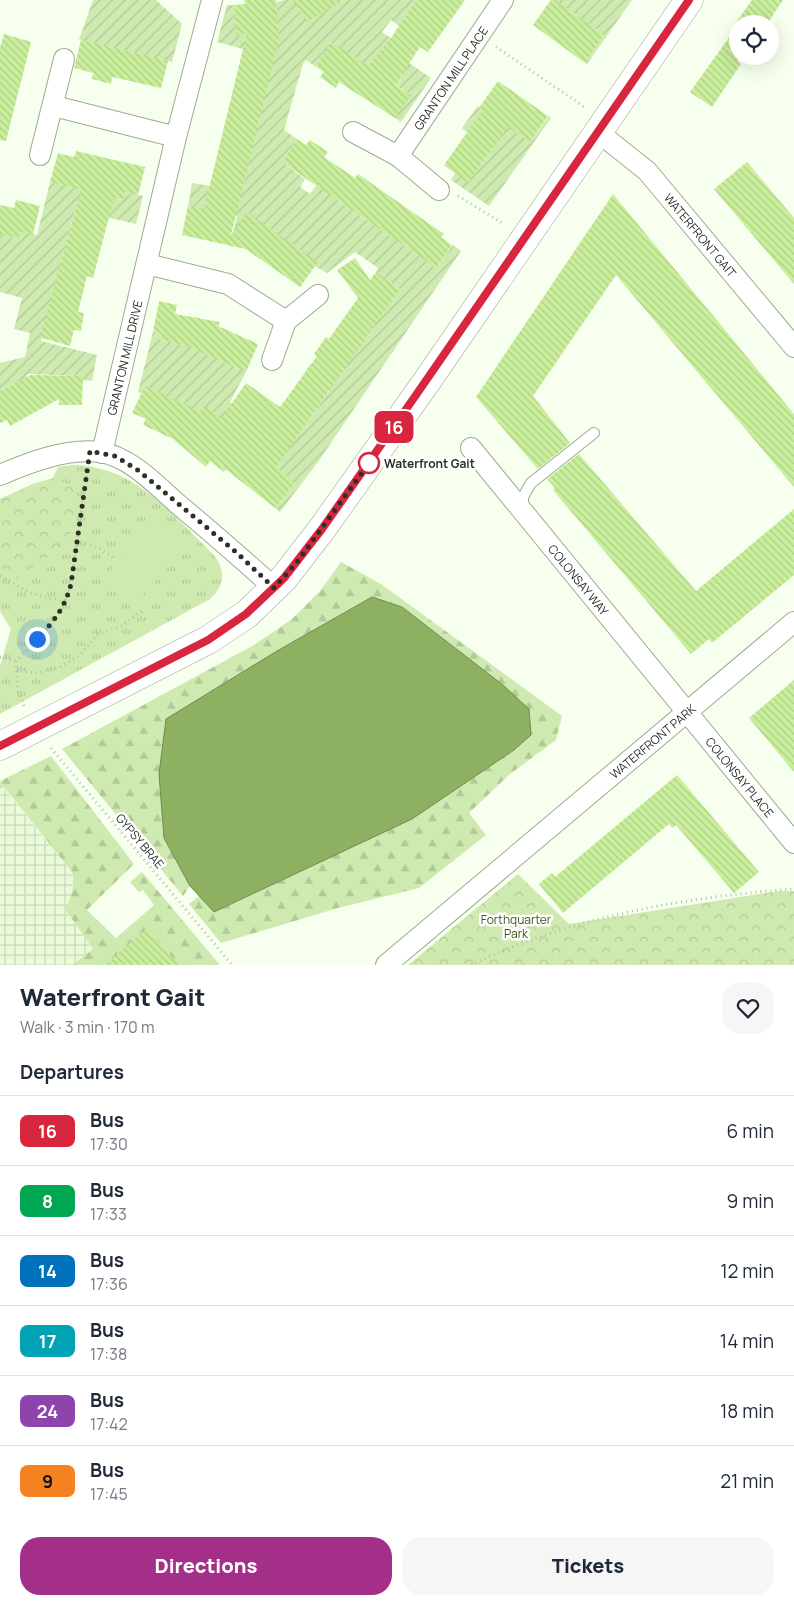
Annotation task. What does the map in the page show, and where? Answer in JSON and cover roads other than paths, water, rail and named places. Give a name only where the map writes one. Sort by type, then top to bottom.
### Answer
[{"type":"street","name":"GRANTON MILL DRIVE","points":[[96,452],[147,264],[176,137],[212,0]]},
{"type":"street","name":"GRANTON MILL PLACE","points":[[398,156],[503,0]]},
{"type":"street","points":[[0,746],[208,640],[246,614],[274,588],[322,529],[689,0]]},
{"type":"street","points":[[40,155],[54,106],[64,59]]},
{"type":"street","points":[[54,106],[176,137]]},
{"type":"street","name":"WATERFRONT GAIT","points":[[602,126],[648,171],[794,347]]},
{"type":"street","points":[[353,132],[398,156],[439,190]]},
{"type":"street","points":[[147,264],[228,284],[286,321]]},
{"type":"street","points":[[272,360],[286,321],[318,295]]},
{"type":"street","name":"COLONSAY WAY","points":[[472,448],[686,712]]},
{"type":"street","points":[[0,475],[42,459],[96,452],[127,462],[236,552],[274,588]]},
{"type":"street","name":"WATERFRONT PARK","points":[[386,965],[794,622]]},
{"type":"street","name":"COLONSAY PLACE","points":[[686,712],[794,843]]},
{"type":"lane","points":[[523,512],[523,497],[531,483],[594,433]]},
{"type":"place","name":"Waterfront Gait","points":[[369,463]]},
{"type":"park label","name":"Forthquarter Park","points":[[516,926]]}]
